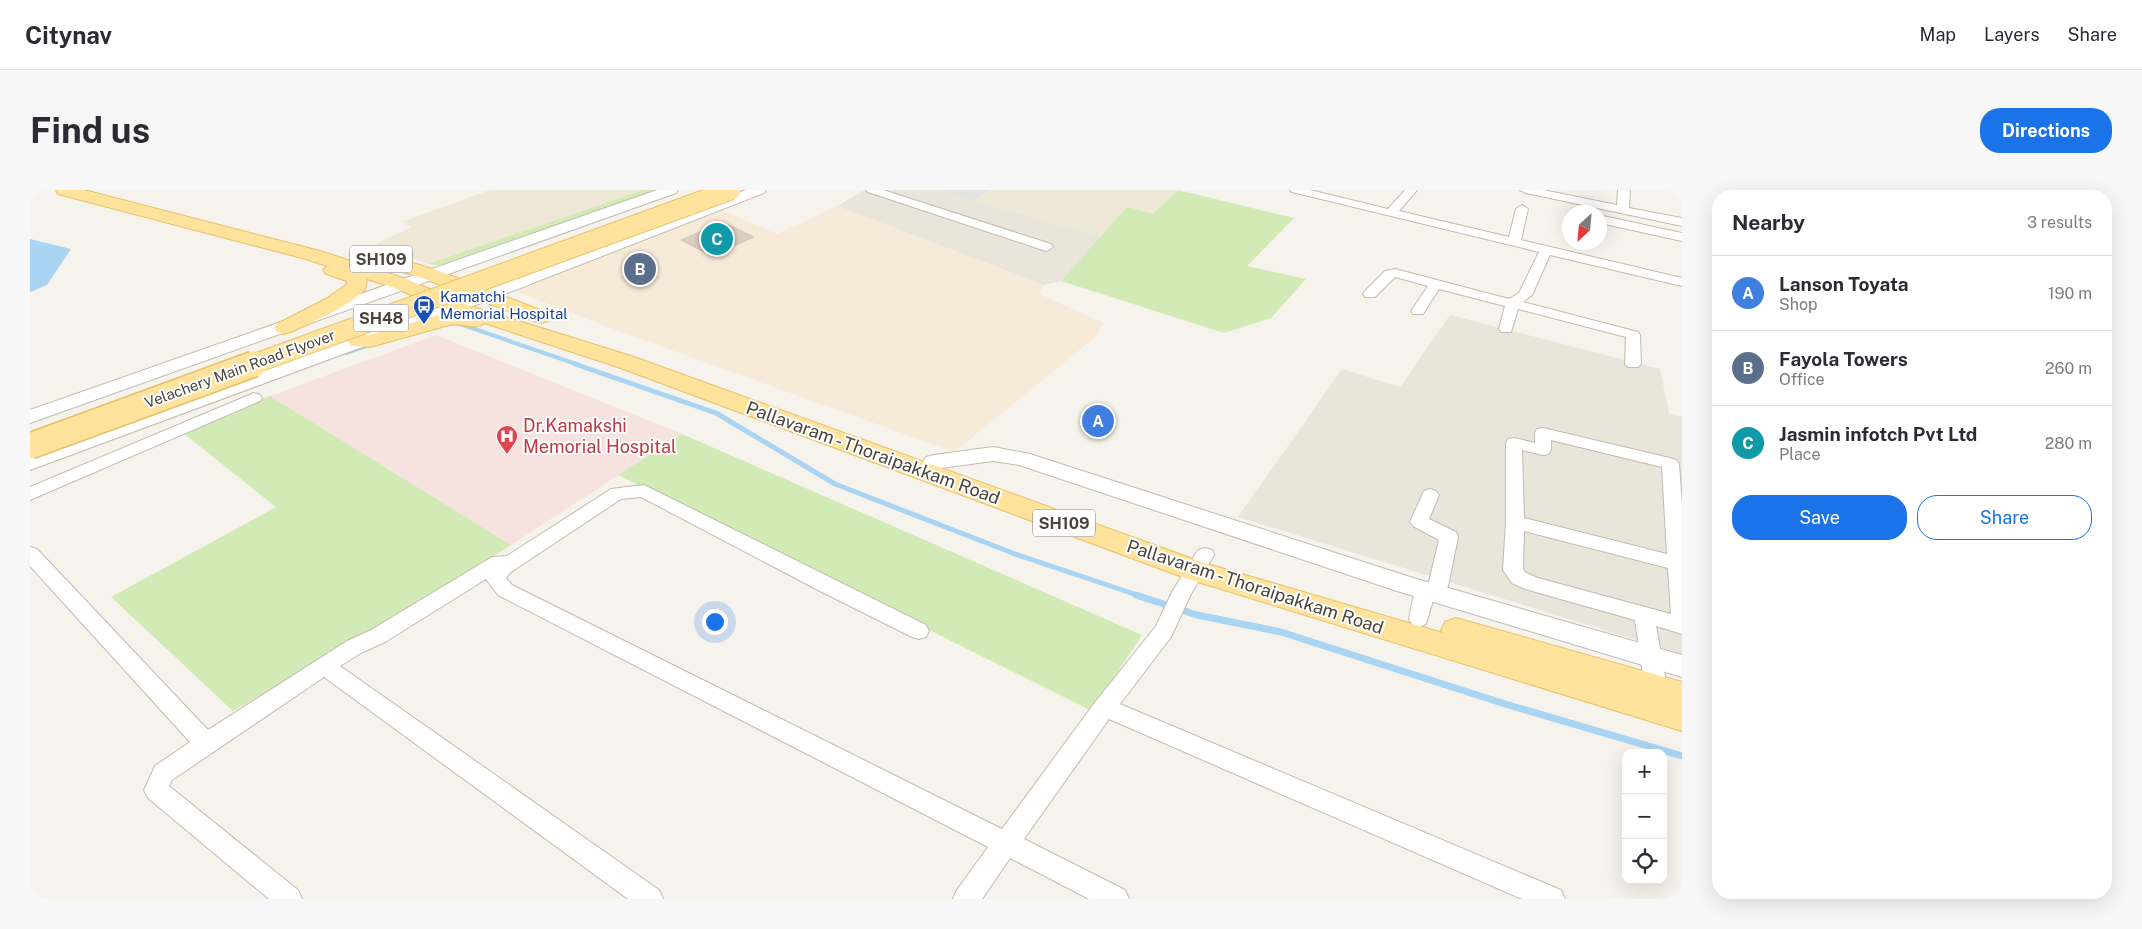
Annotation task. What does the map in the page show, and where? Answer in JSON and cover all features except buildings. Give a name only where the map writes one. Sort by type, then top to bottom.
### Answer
[{"type":"main road","name":"Pallavaram - Thoraipakkam Road","points":[[64,190],[220,230],[258,231],[302,237],[432,275],[535,315],[721,381],[934,462],[1194,573],[1356,602],[1682,695]]},
{"type":"main road","points":[[119,190],[191,206]]},
{"type":"main road","name":"Velachery Main Road Flyover","points":[[30,429],[698,190]]},
{"type":"main road","name":"Velachery Main Road Flyover","points":[[30,446],[731,190]]},
{"type":"main road","points":[[258,231],[281,249],[308,257],[357,278],[356,287],[333,303],[284,328]]},
{"type":"main road","name":"Pallavaram - Thoraipakkam Road","points":[[308,257],[402,284],[454,307],[596,352],[1194,573],[1682,717]]},
{"type":"main road","points":[[359,341],[370,342],[426,324],[457,318],[576,354],[596,352]]},
{"type":"street","points":[[30,417],[671,190]]},
{"type":"street","points":[[30,464],[486,295],[759,190]]},
{"type":"street","points":[[872,190],[1047,247]]},
{"type":"street","points":[[1296,190],[1334,194],[1391,213],[1682,282]]},
{"type":"street","points":[[1391,213],[1411,190]]},
{"type":"street","points":[[1526,190],[1682,222]]},
{"type":"street","points":[[1623,210],[1624,190]]},
{"type":"street","points":[[1514,242],[1522,209]]},
{"type":"street","points":[[1607,221],[1682,237]]},
{"type":"street","points":[[1506,329],[1513,302],[1525,295],[1546,250]]},
{"type":"street","points":[[1370,294],[1390,274],[1395,273],[1513,302],[1633,335],[1633,364]]},
{"type":"street","points":[[1418,311],[1436,283]]},
{"type":"street","points":[[30,494],[254,398]]},
{"type":"street","points":[[1543,432],[1670,464],[1682,626],[1532,584],[1518,578],[1513,570],[1515,522],[1514,443],[1543,450],[1543,432]]},
{"type":"street","points":[[934,462],[993,454],[1022,459],[1387,579],[1682,666]]},
{"type":"street","points":[[919,631],[823,584],[644,491],[617,494],[504,567],[496,578],[505,590],[1116,899]]},
{"type":"street","points":[[1418,619],[1424,593],[1438,586],[1448,537],[1419,522],[1430,495]]},
{"type":"street","points":[[1515,522],[1677,563]]},
{"type":"street","points":[[30,554],[206,744]]},
{"type":"street","points":[[289,899],[156,790],[163,774],[354,647],[378,636],[499,562],[513,561]]},
{"type":"street","points":[[966,899],[1105,707],[1164,630],[1194,573]]},
{"type":"street","points":[[1644,615],[1656,688]]},
{"type":"street","points":[[324,666],[650,899]]},
{"type":"street","points":[[1105,707],[1552,899]]},
{"type":"shaded area","points":[[490,190],[643,190],[428,264],[376,244],[411,227],[402,222]]},
{"type":"shaded area","points":[[865,190],[938,190],[1102,237],[1061,281],[1044,285],[837,206]]},
{"type":"shaded area","points":[[938,190],[1178,190],[1153,214],[1102,237]]},
{"type":"shaded area","points":[[938,190],[991,190],[973,201]]},
{"type":"shaded area","points":[[837,206],[1044,285],[1039,294],[1104,323],[1093,339],[954,452],[605,326],[512,290],[718,208],[777,234]]},
{"type":"shaded area","points":[[1450,315],[1660,369],[1669,413],[1682,417],[1682,654],[1238,517],[1342,369],[1400,387]]},
{"type":"shaded area","name":"Dr.Kamakshi Memorial Hospital","points":[[436,335],[682,434],[511,545],[270,396]]},
{"type":"green space","points":[[643,190],[661,190],[439,265],[428,264]]},
{"type":"green space","points":[[1178,190],[1294,218],[1247,266],[1306,279],[1271,318],[1224,333],[1061,281],[1127,207],[1153,214]]},
{"type":"green space","points":[[270,396],[511,545],[407,610],[233,711],[111,597],[276,507],[183,433]]},
{"type":"green space","points":[[682,434],[1142,635],[1092,711],[618,475]]},
{"type":"water","points":[[30,239],[71,249],[47,285],[30,292]]},
{"type":"waterway","points":[[460,324],[579,365]]},
{"type":"waterway","points":[[346,353],[369,345]]},
{"type":"waterway","points":[[575,364],[716,413],[835,484],[1015,554],[1140,596]]},
{"type":"waterway","points":[[1136,595],[1197,615],[1281,632],[1502,703],[1682,756]]},
{"type":"place","name":"Jasmin infotch Pvt Ltd","points":[[717,239]]},
{"type":"place","name":"Fayola Towers","points":[[640,269]]},
{"type":"place","name":"Kamatchi Memorial Hospital","points":[[424,325]]},
{"type":"place","name":"Lanson Toyata","points":[[1098,421]]},
{"type":"place","name":"Dr.Kamakshi Memorial Hospital","points":[[507,455]]}]
